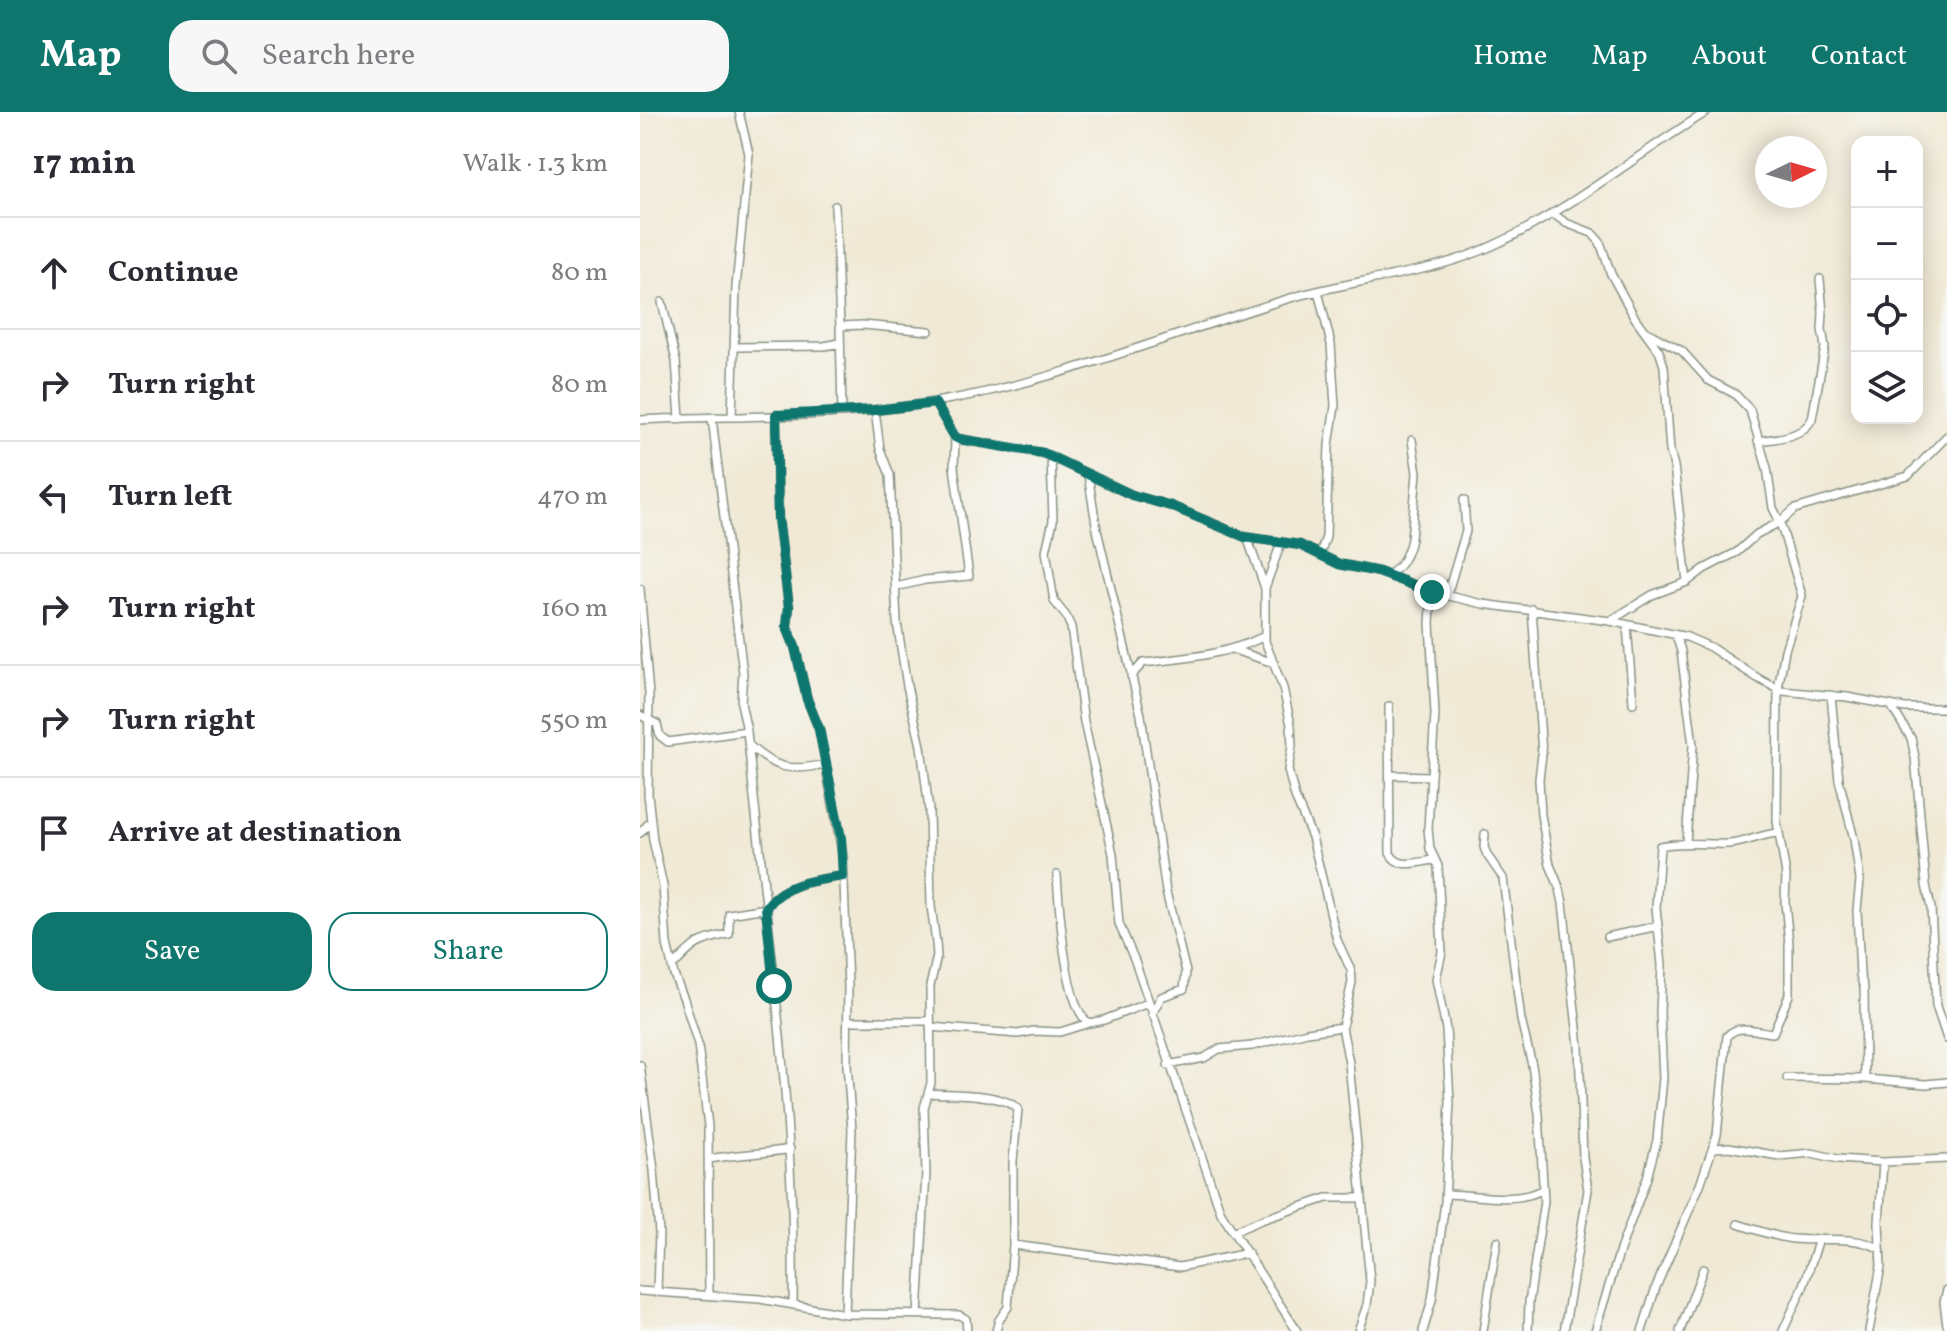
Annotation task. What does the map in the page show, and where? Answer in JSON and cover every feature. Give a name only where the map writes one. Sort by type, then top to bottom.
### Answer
[{"type":"street","points":[[640,420],[875,410],[935,403],[1067,373],[1263,306],[1436,266],[1491,247],[1552,213],[1707,112]]},
{"type":"street","points":[[732,417],[736,287],[749,154],[739,114]]},
{"type":"street","points":[[835,206],[842,413]]},
{"type":"street","points":[[1552,213],[1566,223],[1592,233],[1600,242],[1611,274],[1659,351],[1664,366],[1670,451],[1687,582]]},
{"type":"street","points":[[1758,441],[1795,434],[1807,427],[1812,419],[1825,347],[1820,279]]},
{"type":"street","points":[[1318,291],[1331,344],[1335,406],[1329,445],[1326,537],[1320,554]]},
{"type":"street","points":[[662,302],[676,361],[680,419]]},
{"type":"street","points":[[840,326],[929,331]]},
{"type":"street","points":[[1642,1331],[1656,1287],[1678,1240],[1713,1148],[1723,1091],[1727,1036],[1741,1028],[1773,1033],[1778,1016],[1789,1000],[1786,875],[1778,833],[1778,689],[1785,650],[1802,596],[1773,508],[1755,419],[1741,398],[1708,380],[1682,351],[1645,331]]},
{"type":"street","points":[[736,347],[840,343]]},
{"type":"street","points":[[896,587],[925,580],[969,576],[954,467],[955,437],[935,403]]},
{"type":"street","points":[[875,410],[880,449],[890,475],[897,622],[921,746],[929,810],[931,906],[937,956],[930,978],[929,1093],[924,1108],[926,1173],[918,1315]]},
{"type":"street","points":[[776,415],[778,518],[789,607],[787,627],[807,699],[818,723],[841,838],[847,1065],[852,1130],[845,1314]]},
{"type":"street","points":[[712,418],[743,673],[741,703],[749,745],[790,1149],[793,1305]]},
{"type":"street","points":[[1610,621],[1652,595],[1687,582],[1704,569],[1737,552],[1757,534],[1780,522],[1795,509],[1908,476],[1947,436]]},
{"type":"street","points":[[955,437],[1019,451],[1036,451],[1088,475],[1247,537],[1300,545],[1339,564],[1388,575],[1432,592],[1483,604],[1610,621],[1676,635],[1710,647],[1778,689],[1891,706],[1947,708]]},
{"type":"street","points":[[1388,575],[1397,570],[1411,539],[1417,473],[1412,440]]},
{"type":"street","points":[[1051,456],[1053,521],[1046,551],[1054,601],[1071,627],[1075,677],[1113,854],[1119,924],[1135,961],[1221,1213],[1297,1331]]},
{"type":"street","points":[[1088,475],[1097,530],[1141,715],[1166,892],[1187,979],[1182,991],[1161,997],[1152,1015]]},
{"type":"street","points":[[1447,595],[1466,531],[1464,500]]},
{"type":"street","points":[[1247,537],[1265,588],[1265,636],[1283,688],[1291,725],[1292,746],[1287,765],[1312,837],[1333,927],[1351,970],[1352,982],[1342,1027],[1349,1063],[1370,1281],[1361,1329]]},
{"type":"street","points":[[1265,588],[1281,543]]},
{"type":"street","points":[[1397,570],[1399,579]]},
{"type":"street","points":[[640,589],[650,709],[648,794],[653,840],[663,886],[667,944],[698,1045],[708,1126],[709,1295]]},
{"type":"street","points":[[1423,1331],[1432,1300],[1446,1194],[1450,1081],[1446,1029],[1436,979],[1442,952],[1438,870],[1428,829],[1435,714],[1430,623],[1432,592]]},
{"type":"street","points":[[1532,609],[1542,754],[1539,779],[1541,815],[1550,865],[1563,903],[1582,1080],[1583,1158],[1588,1190],[1564,1331]]},
{"type":"street","points":[[1627,625],[1633,703]]},
{"type":"street","points":[[1676,635],[1681,651],[1693,745],[1686,843]]},
{"type":"street","points":[[1131,676],[1143,663],[1187,659],[1231,650],[1265,636]]},
{"type":"street","points":[[1231,650],[1274,663]]},
{"type":"street","points":[[1831,695],[1839,780],[1854,839],[1860,880],[1857,910],[1860,975],[1864,988],[1865,1079]]},
{"type":"street","points":[[1389,706],[1391,857],[1403,864],[1434,860]]},
{"type":"street","points":[[1891,706],[1911,738],[1915,757],[1926,885],[1931,908],[1936,1006],[1947,1039]]},
{"type":"street","points":[[650,709],[641,715],[657,724],[660,736],[672,743],[747,731]]},
{"type":"street","points":[[749,745],[769,762],[782,767],[803,769],[825,764]]},
{"type":"street","points":[[1391,775],[1431,776]]},
{"type":"street","points":[[651,821],[640,834],[653,840]]},
{"type":"street","points":[[1595,1331],[1657,1140],[1663,1078],[1660,1013],[1662,965],[1656,888],[1660,846],[1731,844],[1762,834],[1778,833]]},
{"type":"street","points":[[1485,834],[1487,855],[1503,878],[1521,1020],[1537,1092],[1544,1201],[1529,1302],[1528,1331]]},
{"type":"street","points":[[1057,875],[1058,911],[1066,960],[1084,1023]]},
{"type":"street","points":[[672,967],[687,948],[705,939],[729,934],[729,914],[764,908],[784,891],[801,884],[843,876]]},
{"type":"street","points":[[1607,937],[1658,926]]},
{"type":"street","points":[[848,1021],[930,1024],[1002,1034],[1060,1032],[1148,1003]]},
{"type":"street","points":[[1168,1065],[1204,1058],[1219,1049],[1252,1046],[1342,1027]]},
{"type":"street","points":[[640,1065],[659,1233],[657,1291]]},
{"type":"street","points":[[1787,1078],[1926,1084],[1947,1082]]},
{"type":"street","points":[[929,1093],[986,1096],[1018,1109],[1008,1307],[996,1331]]},
{"type":"street","points":[[1713,1148],[1729,1147],[1779,1156],[1812,1153],[1838,1159],[1883,1162],[1947,1159]]},
{"type":"street","points":[[709,1159],[728,1154],[790,1149]]},
{"type":"street","points":[[1869,1331],[1879,1286],[1876,1247],[1883,1162]]},
{"type":"street","points":[[1446,1194],[1499,1197],[1533,1195],[1543,1189]]},
{"type":"street","points":[[1533,1195],[1544,1201]]},
{"type":"street","points":[[1233,1232],[1327,1198],[1361,1198]]},
{"type":"street","points":[[1738,1224],[1792,1239],[1833,1239],[1876,1247]]},
{"type":"street","points":[[1783,1331],[1804,1285],[1819,1239]]},
{"type":"street","points":[[1483,1331],[1497,1241]]},
{"type":"street","points":[[1013,1245],[1180,1267],[1248,1253]]},
{"type":"street","points":[[1680,1331],[1703,1269]]},
{"type":"street","points":[[1947,1290],[1944,1302],[1947,1325]]},
{"type":"street","points":[[640,1291],[760,1299],[845,1314],[963,1316],[967,1331]]},
{"type":"route","points":[[774,986],[766,908],[771,900],[801,884],[843,876],[841,838],[818,723],[807,699],[792,636],[787,627],[789,607],[778,518],[776,415],[842,413],[935,403],[959,439],[1043,453],[1132,495],[1171,506],[1245,537],[1300,545],[1339,564],[1379,572],[1432,592]]}]
